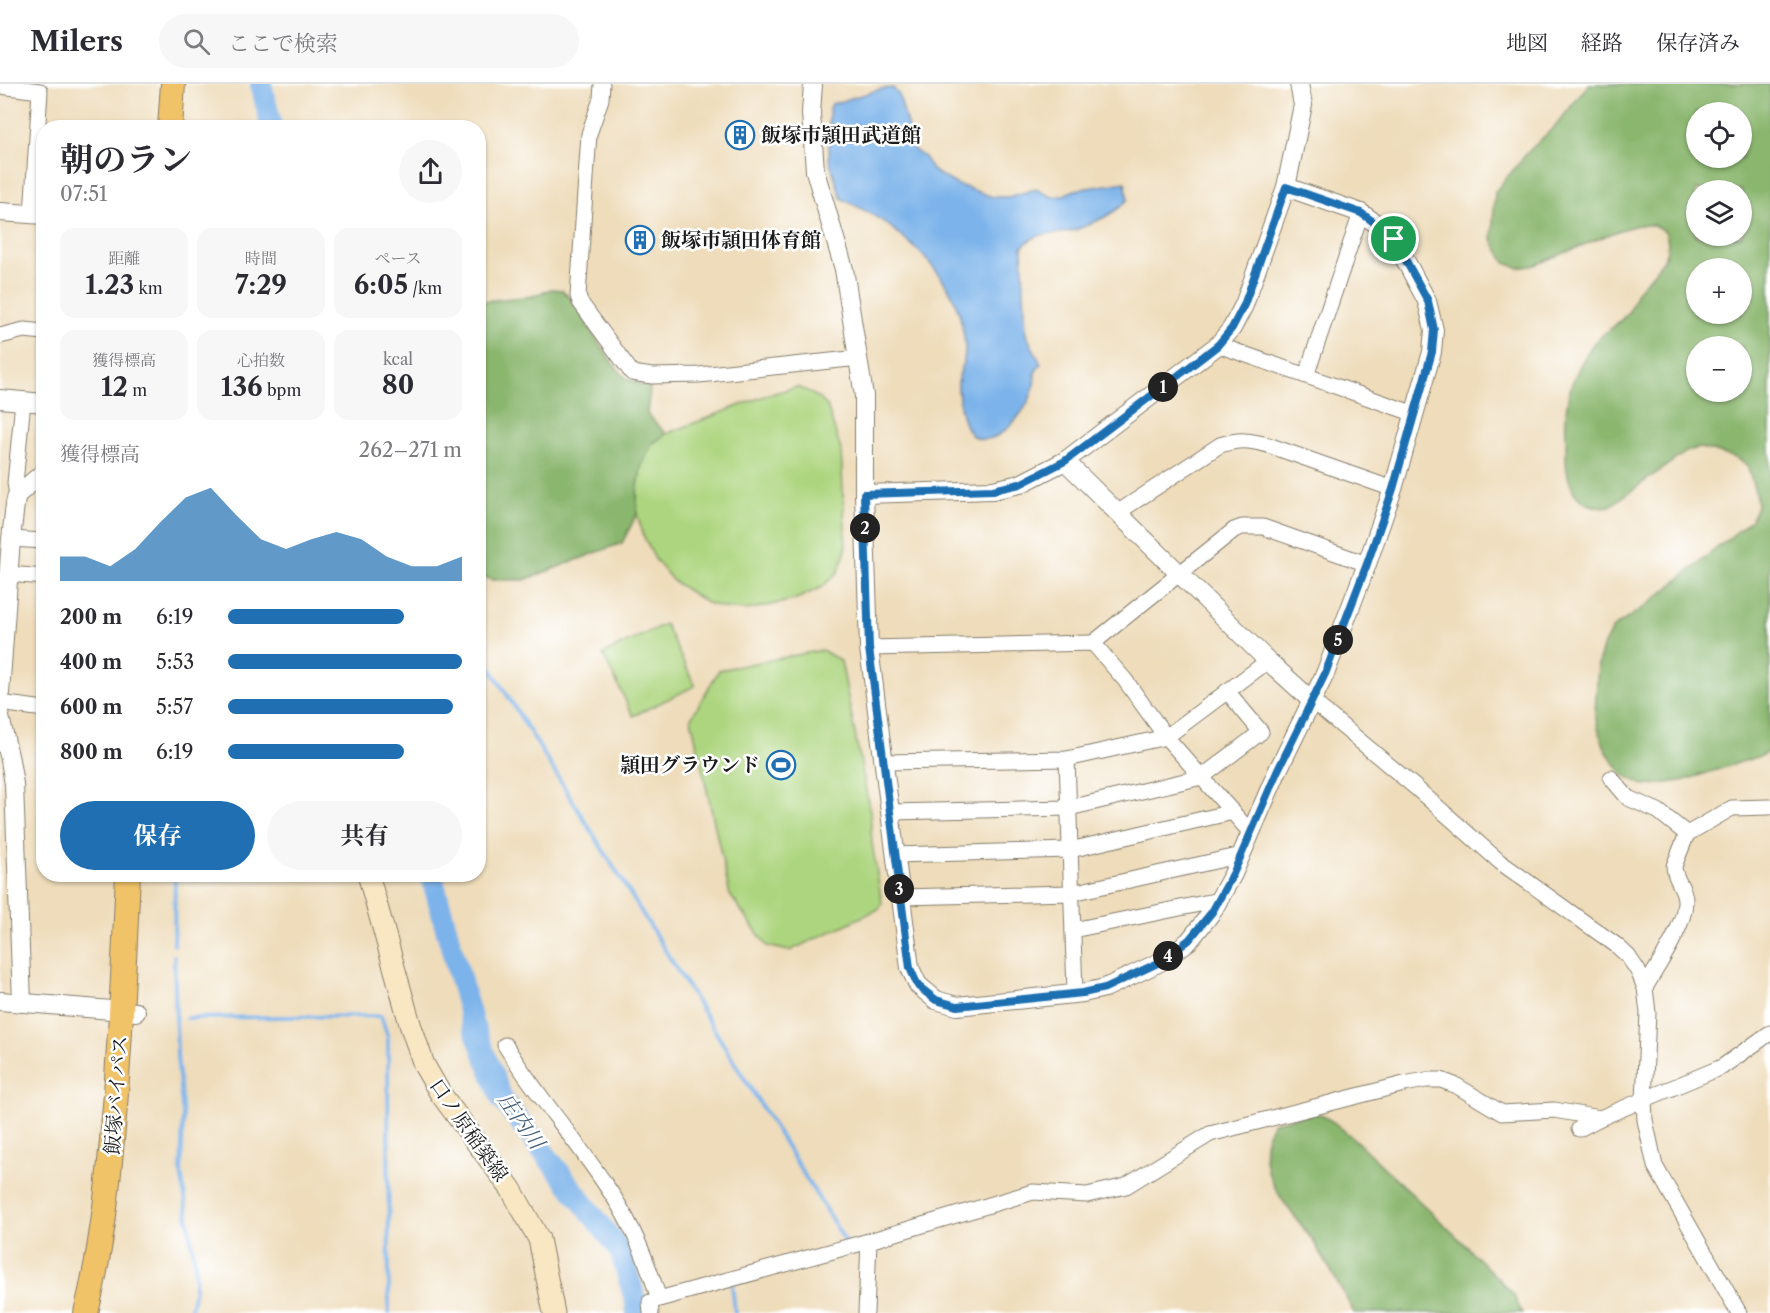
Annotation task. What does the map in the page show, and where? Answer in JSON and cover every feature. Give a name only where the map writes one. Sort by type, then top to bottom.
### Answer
[{"type":"highway","points":[[171,120],[173,84]]},
{"type":"highway","points":[[185,120],[187,84]]},
{"type":"highway","name":"飯塚バイパス","points":[[86,1313],[102,1239],[129,1011],[126,922],[128,882]]},
{"type":"highway","points":[[102,1313],[116,1252],[126,1168],[129,1011],[144,882]]},
{"type":"main road","name":"口ノ原稲築線","points":[[370,882],[410,1024],[424,1065],[440,1092],[511,1189],[539,1239],[554,1313]]},
{"type":"street","points":[[602,84],[601,99],[590,134],[578,296],[579,302],[632,373],[652,376],[699,375],[859,358]]},
{"type":"street","points":[[813,84],[811,114],[815,171],[844,268],[864,396],[864,494],[869,648],[910,968],[918,986],[936,1000],[957,1006],[1105,988],[1160,962],[1189,940],[1219,900],[1242,855],[1277,772],[1325,674],[1393,489],[1432,352],[1434,330],[1428,301],[1394,239],[1361,213],[1286,187]]},
{"type":"street","points":[[864,494],[993,490],[1020,484],[1065,461],[1218,345],[1232,328],[1244,305],[1286,187],[1303,105],[1299,84]]},
{"type":"street","points":[[0,86],[40,90],[40,120]]},
{"type":"street","points":[[0,212],[36,215]]},
{"type":"street","points":[[1306,376],[1361,213]]},
{"type":"street","points":[[0,336],[24,330],[36,331]]},
{"type":"street","points":[[1218,345],[1415,414]]},
{"type":"street","points":[[0,399],[36,403]]},
{"type":"street","points":[[0,693],[9,574],[7,535],[18,495],[15,483],[23,401]]},
{"type":"street","points":[[1117,513],[1220,445],[1236,440],[1268,445],[1393,489]]},
{"type":"street","points":[[1065,461],[1268,661],[1311,700],[1406,779],[1500,862],[1616,945],[1633,963],[1645,988],[1648,1013],[1644,1100],[1648,1140],[1655,1166],[1739,1313]]},
{"type":"street","points":[[18,495],[36,479]]},
{"type":"street","points":[[869,648],[1093,643],[1234,530],[1251,526],[1274,530],[1367,564]]},
{"type":"street","points":[[7,535],[36,540]]},
{"type":"street","points":[[9,574],[36,576]]},
{"type":"street","points":[[1093,643],[1125,680],[1166,737],[1251,833]]},
{"type":"street","points":[[883,762],[1067,759],[1166,737],[1268,661]]},
{"type":"street","points":[[890,812],[1069,808],[1202,777],[1261,732],[1227,691]]},
{"type":"street","points":[[0,703],[36,708]]},
{"type":"street","points":[[0,717],[14,784],[22,1003]]},
{"type":"street","points":[[1067,759],[1076,993]]},
{"type":"street","points":[[1611,778],[1628,798],[1658,810],[1687,834]]},
{"type":"street","points":[[1645,988],[1678,928],[1685,903],[1682,886],[1676,879],[1674,866],[1687,834],[1732,808],[1770,807]]},
{"type":"street","points":[[895,855],[1070,850],[1233,812]]},
{"type":"street","points":[[901,897],[1072,893],[1242,855]]},
{"type":"street","points":[[118,882],[126,922]]},
{"type":"street","points":[[1073,930],[1219,900]]},
{"type":"street","points":[[0,1001],[129,1011]]},
{"type":"street","points":[[1579,1129],[1722,1067],[1770,1033]]},
{"type":"street","points":[[504,1045],[524,1077],[608,1187],[635,1233],[659,1299]]},
{"type":"street","points":[[651,1313],[650,1302],[659,1299],[869,1241],[1034,1192],[1087,1195],[1126,1186],[1210,1134],[1426,1080],[1441,1080],[1457,1086],[1503,1113],[1554,1110],[1600,1118]]},
{"type":"street","points":[[866,1313],[869,1241]]},
{"type":"green space","points":[[1589,84],[1770,84],[1770,750],[1763,755],[1682,781],[1645,786],[1623,775],[1606,751],[1599,732],[1595,714],[1598,664],[1604,644],[1613,628],[1651,602],[1751,520],[1757,506],[1756,495],[1747,465],[1736,458],[1700,448],[1686,452],[1610,506],[1599,507],[1578,498],[1568,477],[1566,460],[1566,414],[1568,396],[1574,378],[1593,344],[1626,315],[1637,291],[1661,263],[1668,248],[1668,240],[1665,231],[1653,225],[1638,225],[1620,230],[1535,265],[1519,268],[1505,263],[1492,239],[1495,192],[1527,153],[1558,123]]},
{"type":"green space","points":[[551,289],[562,290],[570,298],[613,364],[626,378],[650,388],[647,414],[666,434],[652,444],[641,467],[637,514],[622,543],[524,580],[492,580],[486,578],[486,301],[533,296]]},
{"type":"green space","points":[[797,387],[814,395],[827,406],[841,450],[846,550],[838,572],[822,587],[794,600],[747,610],[724,608],[707,603],[673,581],[655,559],[643,535],[637,514],[641,467],[652,444],[666,434],[767,395]]},
{"type":"green space","points":[[665,624],[695,686],[633,716],[603,654]]},
{"type":"green space","name":"頴田グラウンド","points":[[822,650],[841,661],[870,811],[872,843],[882,904],[879,909],[789,951],[767,946],[730,895],[691,718],[719,670]]},
{"type":"green space","points":[[1318,1113],[1335,1123],[1354,1139],[1456,1236],[1513,1294],[1522,1313],[1354,1313],[1315,1244],[1274,1187],[1265,1156],[1266,1139],[1273,1122]]},
{"type":"water","points":[[893,88],[899,95],[914,150],[924,157],[933,171],[956,184],[993,197],[1008,197],[1036,189],[1052,197],[1075,190],[1125,182],[1128,199],[1111,213],[1075,230],[1036,237],[1022,247],[1026,334],[1041,364],[1036,371],[1033,389],[1024,409],[1010,426],[994,437],[976,438],[971,435],[964,422],[958,384],[965,341],[957,306],[950,291],[919,251],[881,220],[841,198],[829,159],[829,108],[832,104],[881,89]]},
{"type":"waterway","name":"庄内川","points":[[261,84],[270,120]]},
{"type":"waterway","points":[[262,120],[267,104]]},
{"type":"waterway","points":[[486,661],[845,1241],[843,1241]]},
{"type":"waterway","points":[[174,945],[175,882]]},
{"type":"waterway","name":"庄内川","points":[[433,882],[473,1025],[502,1099],[620,1250],[636,1302],[637,1313]]},
{"type":"waterway","points":[[174,956],[177,1056],[183,1117],[181,1172],[195,1264],[195,1289],[190,1313]]},
{"type":"waterway","points":[[187,1018],[381,1016],[388,1038],[389,1313]]},
{"type":"waterway","points":[[732,1284],[735,1313]]},
{"type":"place","name":"飯塚市頴田武道館","points":[[740,135]]},
{"type":"place","name":"飯塚市頴田体育館","points":[[640,240]]},
{"type":"place","name":"頴田グラウンド","points":[[781,765]]},
{"type":"route","points":[[1286,187],[1361,213],[1394,239],[1428,301],[1434,330],[1432,352],[1393,489],[1325,674],[1277,772],[1233,874],[1212,912],[1189,940],[1160,962],[1105,988],[1083,993],[957,1006],[936,1000],[918,986],[910,968],[869,648],[864,494],[993,490],[1020,484],[1065,461],[1218,345],[1232,328],[1244,305],[1259,266],[1286,187]]}]
